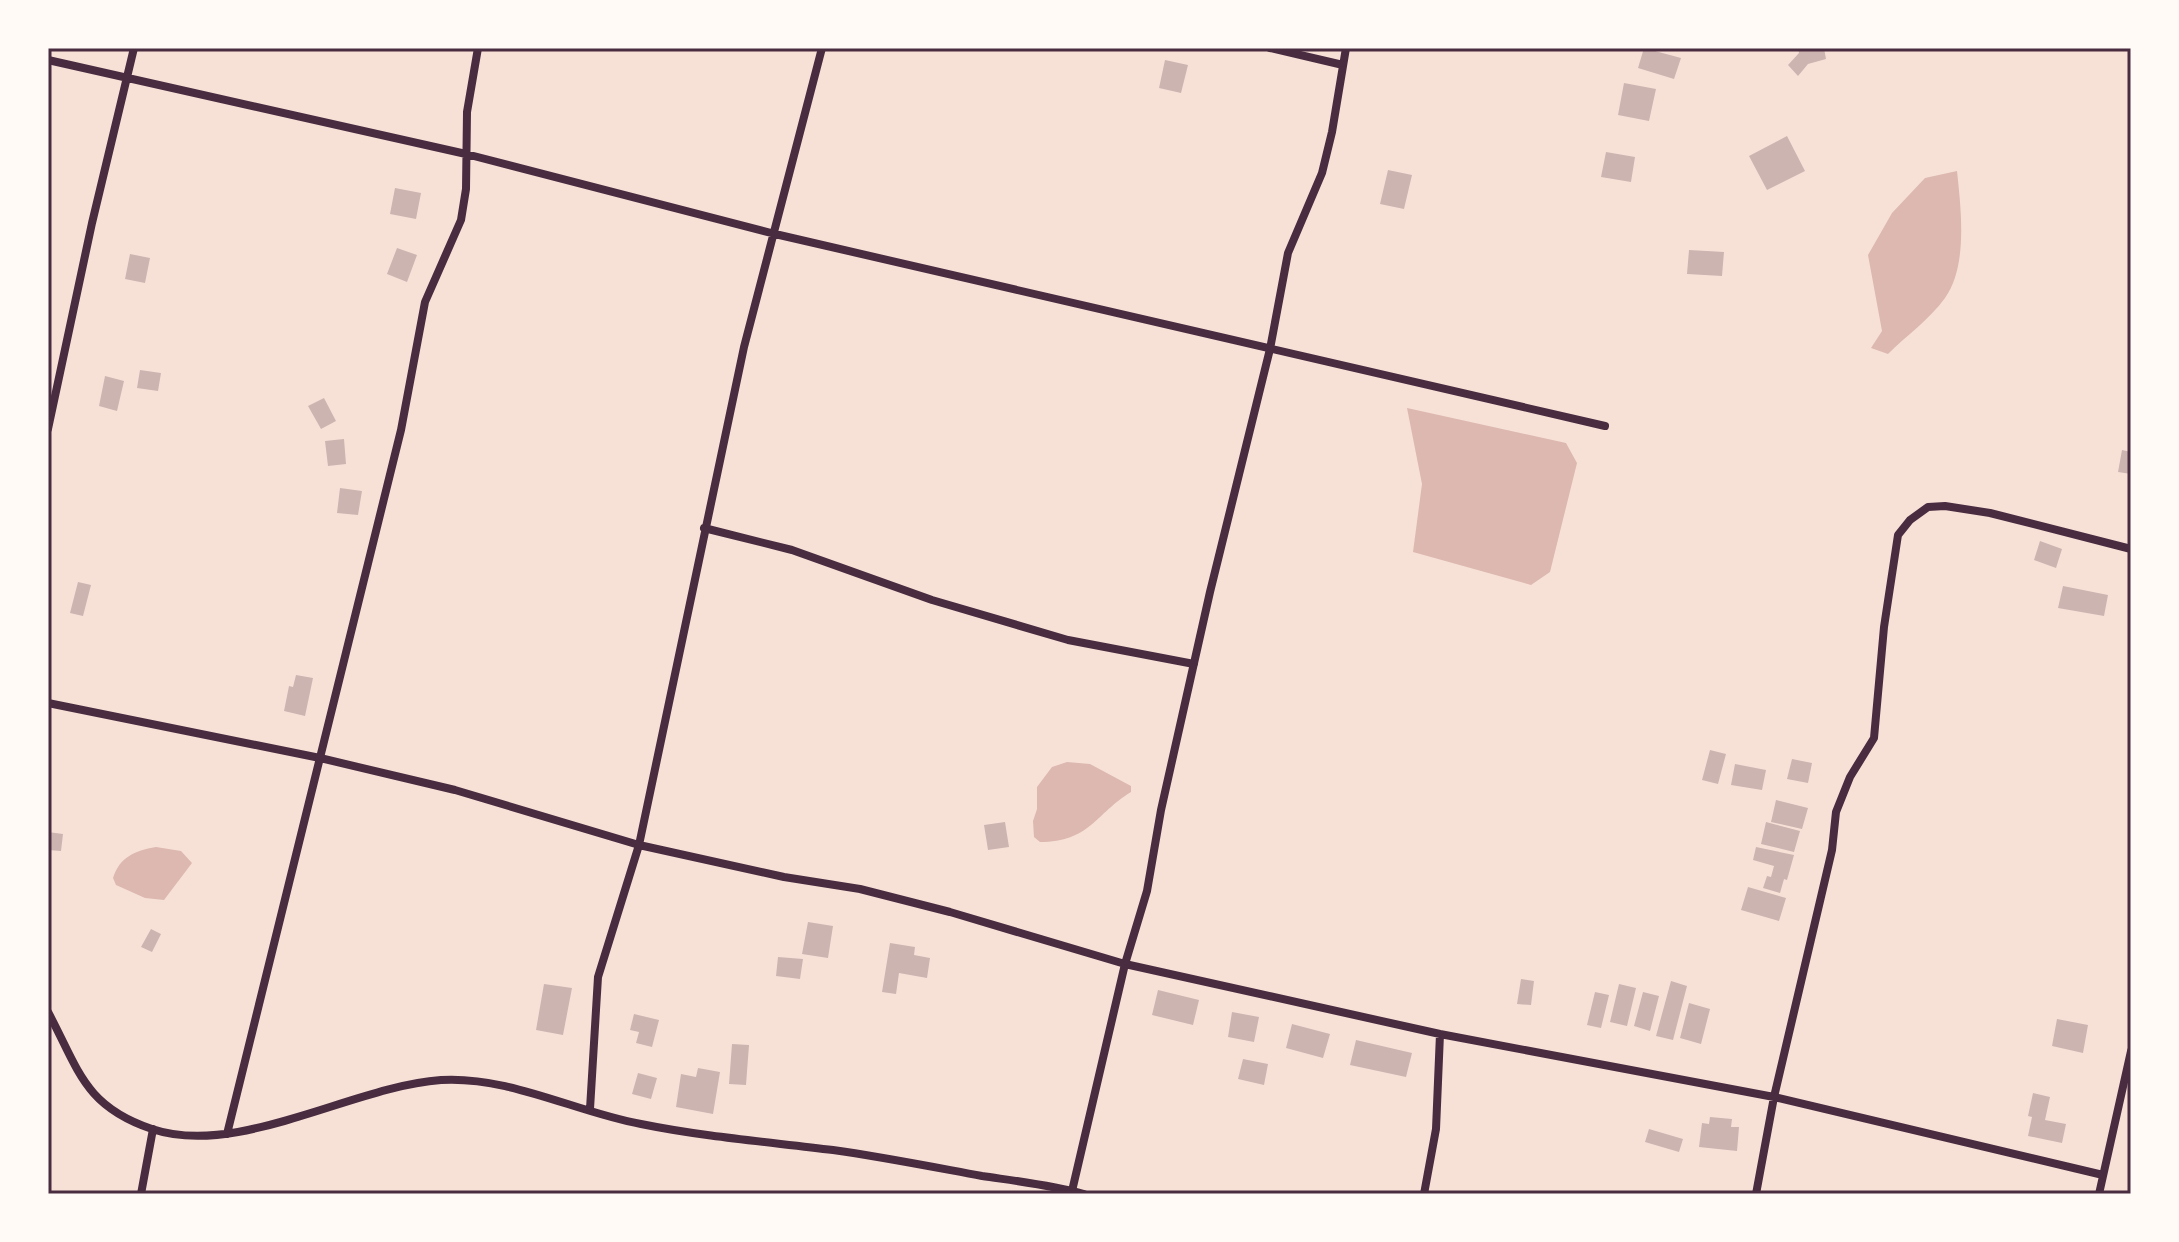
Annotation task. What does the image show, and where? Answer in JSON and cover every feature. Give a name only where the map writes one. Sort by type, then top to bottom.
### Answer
[{"type":"street","points":[[48,429],[92,223],[134,48]]},
{"type":"street","points":[[227,1134],[401,430],[425,302],[461,220],[466,189],[467,112],[478,48]]},
{"type":"street","points":[[590,1109],[598,977],[639,845],[744,347],[822,48]]},
{"type":"street","points":[[1270,48],[1343,65]]},
{"type":"street","points":[[1072,1191],[1125,964],[1147,891],[1161,810],[1270,349],[1288,253],[1322,173],[1346,48]]},
{"type":"street","points":[[48,60],[466,154],[775,234],[1605,426]]},
{"type":"street","points":[[1756,1194],[1774,1097],[1832,850],[1836,812],[1850,777],[1874,738],[1884,627],[1898,535],[1910,520],[1928,507],[1945,506],[1990,513],[2131,549]]},
{"type":"street","points":[[704,528],[792,550],[932,600],[1068,640],[1194,664]]},
{"type":"street","points":[[48,703],[320,758],[455,790],[639,845],[784,877],[860,889],[1125,964],[1440,1034],[1774,1097],[2103,1175]]},
{"type":"street","points":[[48,1012],[84,1085],[109,1109],[153,1129],[189,1137],[227,1134],[404,1087],[441,1080],[479,1082],[636,1123],[687,1133],[836,1151],[1084,1194]]},
{"type":"street","points":[[1424,1194],[1436,1129],[1440,1034]]},
{"type":"street","points":[[2099,1194],[2131,1051]]},
{"type":"street","points":[[141,1194],[153,1129]]},
{"type":"shaded area","points":[[1957,171],[1961,237],[1952,285],[1932,313],[1888,354],[1871,348],[1882,331],[1868,255],[1892,213],[1925,178]]},
{"type":"shaded area","points":[[1407,408],[1566,443],[1577,463],[1550,572],[1531,585],[1413,552],[1422,484]]},
{"type":"shaded area","points":[[1067,762],[1090,764],[1131,786],[1131,792],[1081,832],[1057,841],[1040,842],[1034,837],[1033,821],[1037,809],[1037,787],[1052,767]]},
{"type":"shaded area","points":[[156,847],[181,851],[192,863],[164,900],[145,898],[116,885],[113,878],[124,860]]},
{"type":"building","points":[[1644,48],[1681,58],[1674,79],[1638,68]]},
{"type":"building","points":[[1798,48],[1824,48],[1826,59],[1808,64],[1798,76],[1788,65],[1799,53]]},
{"type":"building","points":[[1165,60],[1188,65],[1181,93],[1159,88]]},
{"type":"building","points":[[1624,83],[1656,89],[1649,121],[1618,115]]},
{"type":"building","points":[[1787,136],[1805,171],[1767,190],[1749,156]]},
{"type":"building","points":[[1606,152],[1635,157],[1631,182],[1601,177]]},
{"type":"building","points":[[1388,170],[1412,175],[1404,209],[1380,204]]},
{"type":"building","points":[[395,188],[421,193],[416,219],[390,214]]},
{"type":"building","points":[[397,248],[417,255],[407,282],[387,274]]},
{"type":"building","points":[[1689,250],[1724,252],[1722,276],[1687,274]]},
{"type":"building","points":[[130,254],[150,258],[145,283],[125,279]]},
{"type":"building","points":[[140,370],[161,373],[158,391],[137,388]]},
{"type":"building","points":[[105,376],[124,381],[117,411],[99,406]]},
{"type":"building","points":[[324,398],[336,421],[321,429],[308,406]]},
{"type":"building","points":[[344,439],[346,464],[328,466],[325,441]]},
{"type":"building","points":[[2122,450],[2131,452],[2131,474],[2118,472]]},
{"type":"building","points":[[340,488],[362,491],[358,515],[337,513]]},
{"type":"building","points":[[2040,541],[2062,549],[2056,568],[2034,560]]},
{"type":"building","points":[[78,582],[91,585],[83,616],[70,613]]},
{"type":"building","points":[[2063,586],[2108,595],[2104,616],[2058,608]]},
{"type":"building","points":[[296,675],[313,678],[305,716],[284,711],[289,686],[293,687]]},
{"type":"building","points":[[1710,750],[1726,754],[1718,784],[1702,780]]},
{"type":"building","points":[[1792,759],[1812,763],[1808,783],[1787,779]]},
{"type":"building","points":[[1735,764],[1766,770],[1762,790],[1731,785]]},
{"type":"building","points":[[1776,800],[1808,808],[1802,829],[1771,822]]},
{"type":"building","points":[[1005,822],[1009,847],[988,850],[984,825]]},
{"type":"building","points":[[1766,822],[1800,831],[1794,852],[1761,844]]},
{"type":"building","points":[[48,832],[63,834],[61,851],[48,850]]},
{"type":"building","points":[[1756,847],[1794,855],[1780,893],[1763,888],[1774,866],[1753,860]]},
{"type":"building","points":[[1748,887],[1786,898],[1779,921],[1741,910]]},
{"type":"building","points":[[808,922],[833,926],[828,958],[802,954]]},
{"type":"building","points":[[151,929],[161,934],[152,952],[141,947]]},
{"type":"building","points":[[890,943],[915,947],[914,955],[930,958],[927,978],[899,973],[896,994],[882,992]]},
{"type":"building","points":[[778,957],[803,959],[800,979],[776,976]]},
{"type":"building","points":[[1521,979],[1534,981],[1531,1005],[1517,1004]]},
{"type":"building","points":[[1671,981],[1687,986],[1673,1040],[1656,1036]]},
{"type":"building","points":[[544,984],[572,988],[563,1035],[536,1030]]},
{"type":"building","points":[[1619,984],[1636,988],[1627,1026],[1610,1022]]},
{"type":"building","points":[[1158,990],[1199,1000],[1193,1025],[1152,1015]]},
{"type":"building","points":[[1595,992],[1609,995],[1601,1028],[1587,1025]]},
{"type":"building","points":[[1643,992],[1659,996],[1650,1031],[1634,1026]]},
{"type":"building","points":[[1689,1003],[1710,1009],[1701,1044],[1680,1038]]},
{"type":"building","points":[[1232,1012],[1259,1017],[1254,1042],[1228,1037]]},
{"type":"building","points":[[634,1014],[659,1020],[652,1047],[636,1043],[639,1032],[630,1030]]},
{"type":"building","points":[[2057,1019],[2088,1025],[2083,1053],[2052,1046]]},
{"type":"building","points":[[1292,1024],[1330,1034],[1323,1058],[1286,1048]]},
{"type":"building","points":[[1356,1040],[1412,1053],[1406,1077],[1350,1065]]},
{"type":"building","points":[[732,1044],[749,1045],[746,1085],[729,1084]]},
{"type":"building","points":[[1243,1059],[1268,1064],[1264,1085],[1238,1079]]},
{"type":"building","points":[[698,1068],[720,1072],[713,1114],[676,1107],[681,1074],[696,1077]]},
{"type":"building","points":[[638,1073],[657,1078],[651,1099],[632,1094]]},
{"type":"building","points":[[2033,1093],[2050,1097],[2045,1120],[2066,1124],[2062,1143],[2028,1136]]},
{"type":"building","points":[[1710,1117],[1732,1119],[1731,1127],[1739,1127],[1737,1151],[1699,1147],[1702,1123],[1709,1124]]},
{"type":"building","points":[[1649,1129],[1683,1139],[1679,1152],[1645,1142]]}]
